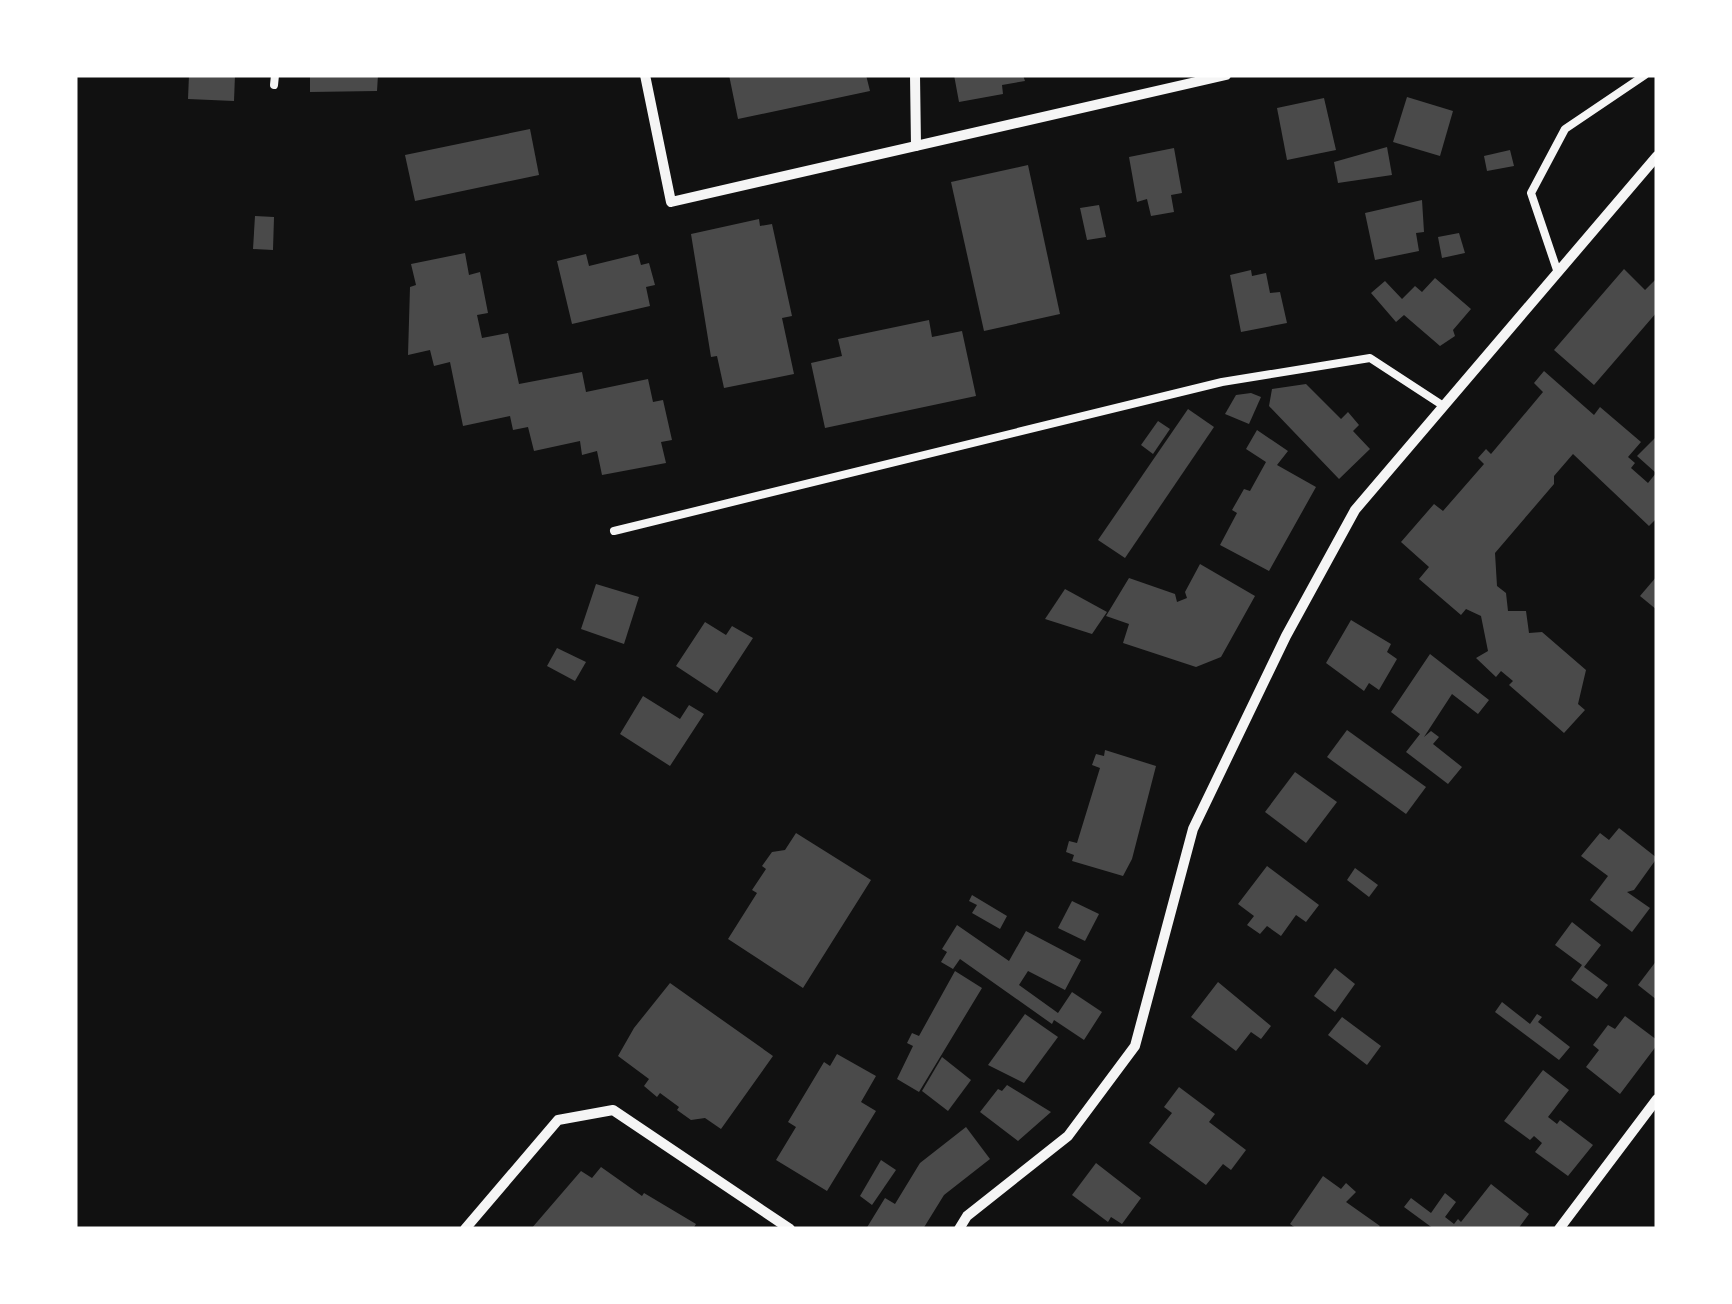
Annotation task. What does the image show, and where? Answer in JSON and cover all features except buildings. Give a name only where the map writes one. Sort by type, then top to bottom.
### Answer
[{"type":"street","points":[[646,75],[671,202],[1226,75]]},
{"type":"street","points":[[915,75],[916,146]]},
{"type":"street","points":[[959,1229],[968,1216],[1068,1136],[1135,1046],[1192,829],[1286,636],[1355,510],[1657,156]]},
{"type":"street","points":[[1559,1229],[1657,1100]]},
{"type":"street","points":[[465,1229],[558,1120],[613,1110],[790,1229]]},
{"type":"lane","points":[[1557,270],[1531,193],[1565,130],[1645,75]]},
{"type":"lane","points":[[614,532],[1222,382],[1370,358],[1442,405]]}]
